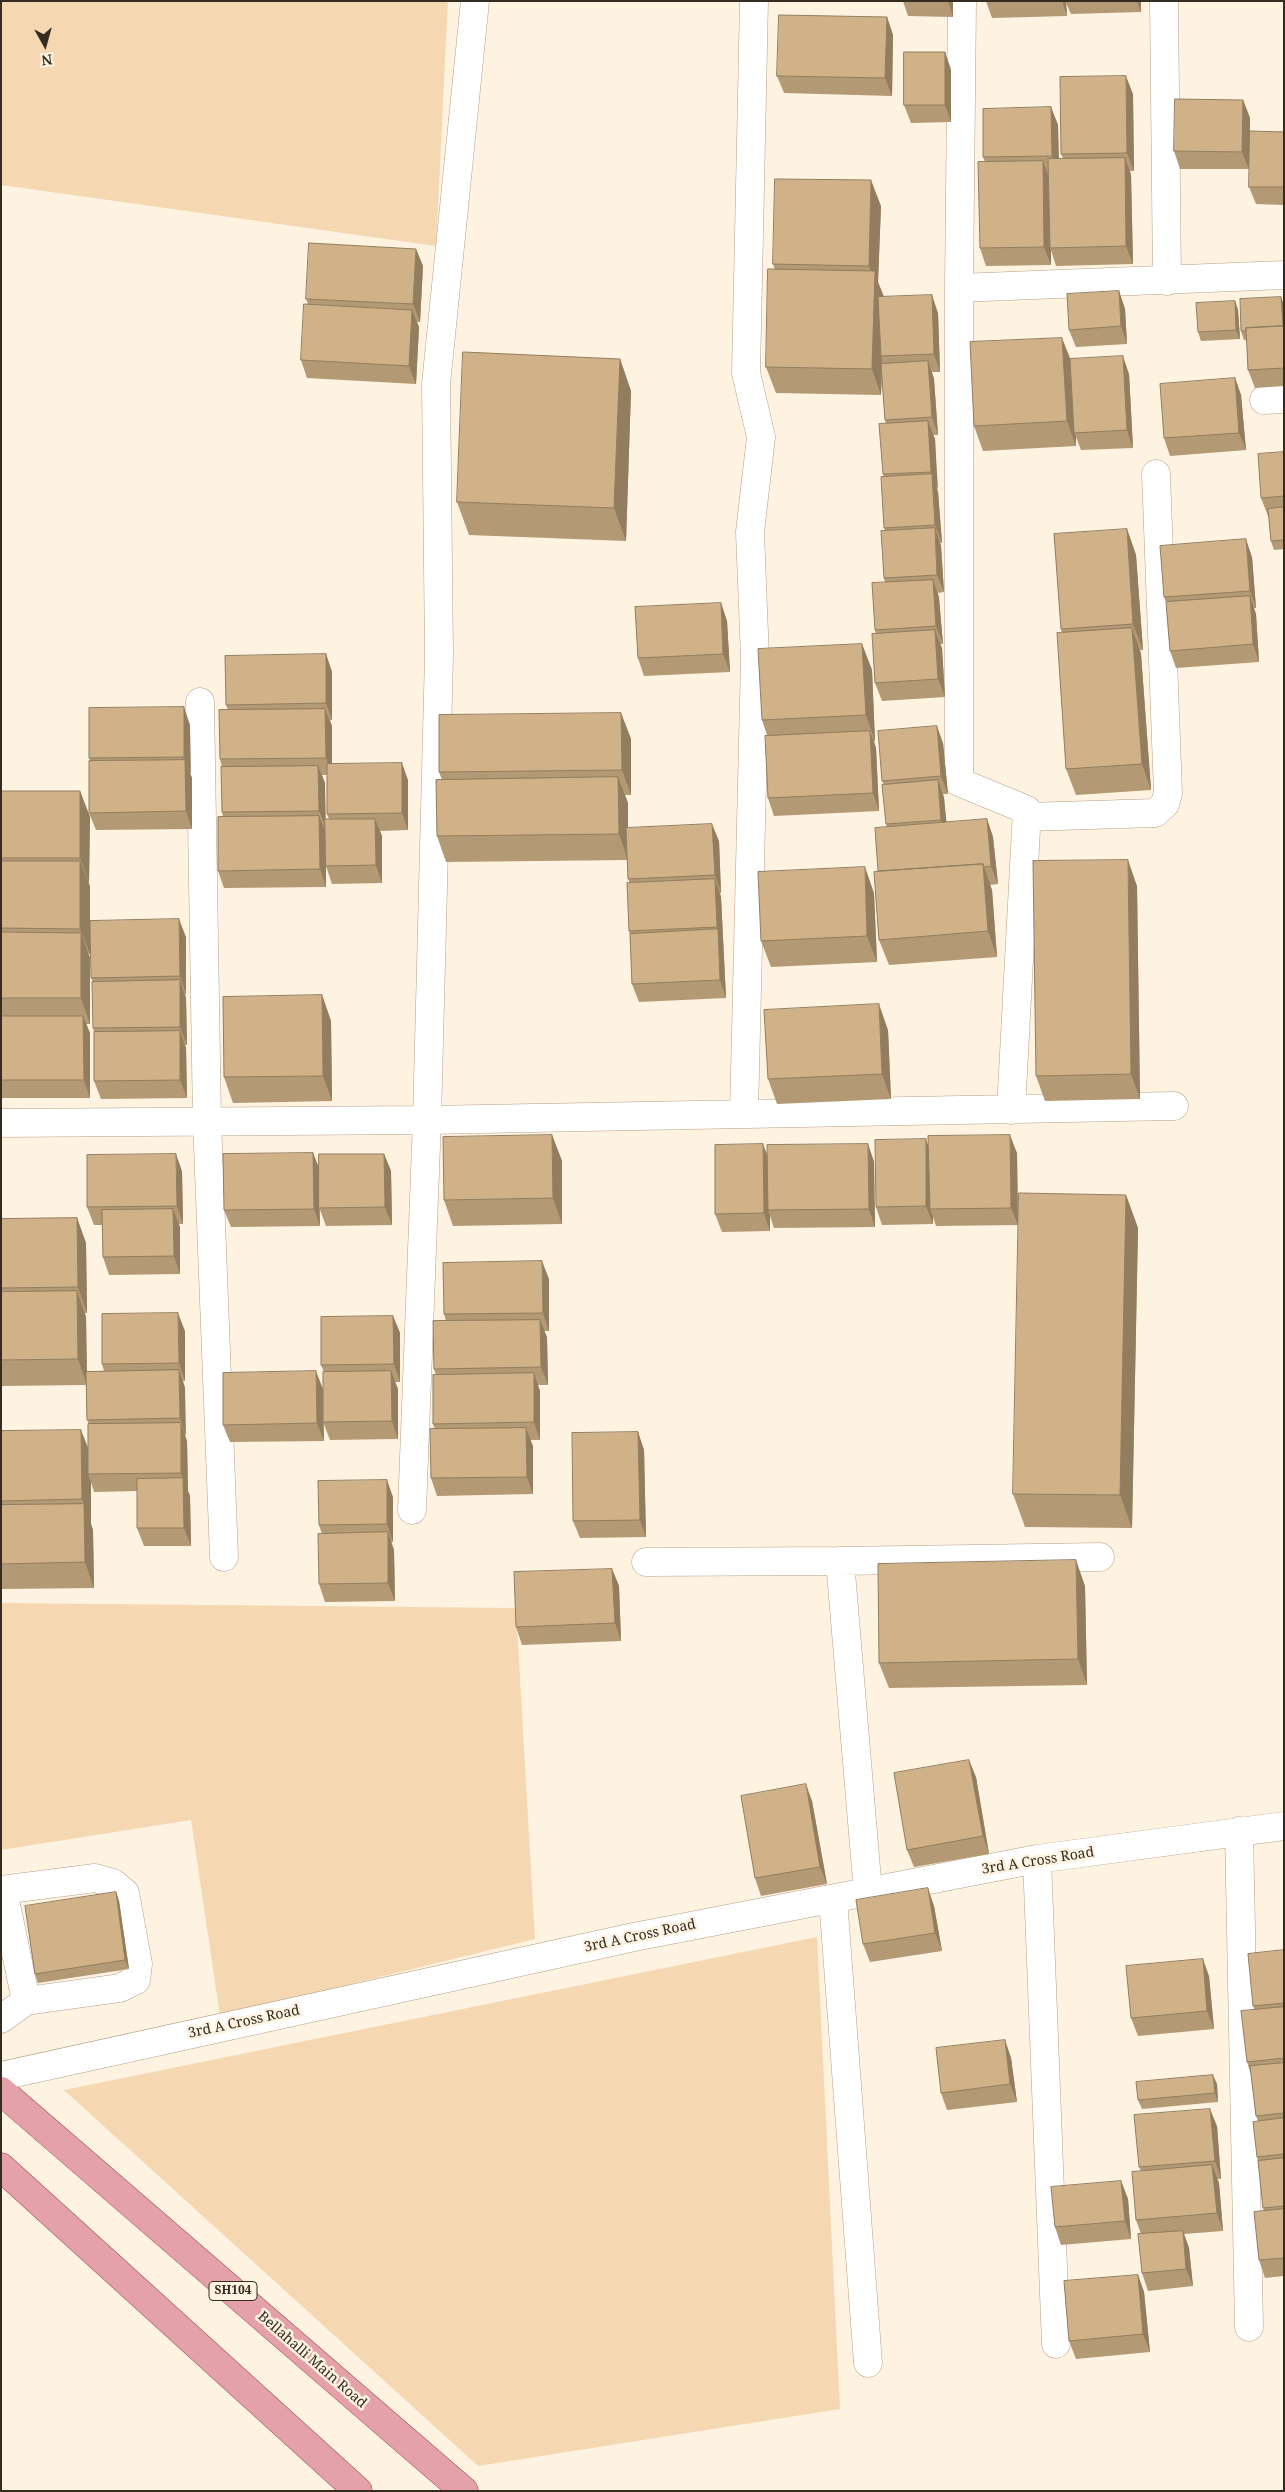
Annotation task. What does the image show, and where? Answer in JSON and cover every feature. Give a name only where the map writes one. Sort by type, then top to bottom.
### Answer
[{"type":"main road","name":"Bellahalli Main Road","points":[[1,2091],[464,2491]]},
{"type":"main road","points":[[1,2167],[358,2491]]},
{"type":"street","points":[[412,1510],[427,1120],[439,655],[436,384],[475,1]]},
{"type":"street","points":[[744,1113],[755,659],[750,532],[761,438],[746,374],[754,1]]},
{"type":"street","points":[[962,1],[959,288],[959,782],[1027,810],[1011,1110]]},
{"type":"street","points":[[1164,1],[1167,281]]},
{"type":"street","points":[[959,288],[1284,275]]},
{"type":"street","points":[[1026,817],[1155,812],[1165,804],[1168,793],[1156,474]]},
{"type":"street","points":[[200,702],[207,1120],[224,1557]]},
{"type":"street","points":[[1,1123],[207,1120],[427,1120],[1174,1106]]},
{"type":"street","points":[[646,1562],[1100,1557]]},
{"type":"street","points":[[840,1561],[868,1892]]},
{"type":"street","name":"3rd A Cross Road","points":[[1,2076],[634,1937],[1038,1859],[1239,1830],[1284,1826]]},
{"type":"street","points":[[1239,1830],[1249,2326]]},
{"type":"street","points":[[1038,1859],[1056,2344]]},
{"type":"street","points":[[1,2019],[26,2001],[120,1988],[136,1980],[138,1964],[124,1893],[113,1883],[95,1878],[2,1890],[26,2001]]},
{"type":"street","points":[[832,1899],[868,2363]]},
{"type":"shaded area","points":[[1,1],[448,1],[436,246],[1,185]]},
{"type":"shaded area","points":[[1,1603],[516,1608],[535,1939],[220,2016],[191,1820],[1,1850]]},
{"type":"shaded area","points":[[817,1937],[840,2409],[478,2466],[64,2090]]},
{"type":"building","points":[[779,15],[887,17],[885,78],[777,76]]},
{"type":"building","points":[[904,52],[945,52],[945,105],[904,105]]},
{"type":"building","points":[[1126,76],[1127,153],[1061,154],[1060,77]]},
{"type":"building","points":[[1175,99],[1243,100],[1242,152],[1174,151]]},
{"type":"building","points":[[1051,107],[1052,156],[983,157],[983,109]]},
{"type":"building","points":[[1250,131],[1284,132],[1284,187],[1249,187]]},
{"type":"building","points":[[1125,158],[1126,246],[1050,248],[1048,159]]},
{"type":"building","points":[[1043,161],[1044,247],[980,248],[978,162]]},
{"type":"building","points":[[775,179],[871,180],[869,266],[773,264]]},
{"type":"building","points":[[309,243],[416,249],[413,304],[306,299]]},
{"type":"building","points":[[768,269],[875,271],[872,369],[766,367]]},
{"type":"building","points":[[1119,291],[1121,326],[1069,330],[1067,294]]},
{"type":"building","points":[[932,295],[934,354],[881,356],[878,297]]},
{"type":"building","points":[[1281,297],[1283,326],[1246,328],[1246,331],[1241,331],[1240,299]]},
{"type":"building","points":[[1235,301],[1236,330],[1198,332],[1196,303]]},
{"type":"building","points":[[304,304],[412,310],[409,366],[301,360]]},
{"type":"building","points":[[1284,326],[1284,368],[1248,370],[1246,328]]},
{"type":"building","points":[[1062,338],[1067,421],[974,426],[970,342]]},
{"type":"building","points":[[463,352],[620,359],[614,508],[457,502]]},
{"type":"building","points":[[1123,356],[1127,430],[1074,433],[1070,359]]},
{"type":"building","points":[[928,361],[932,417],[885,420],[881,364]]},
{"type":"building","points":[[1235,378],[1239,433],[1164,438],[1160,384]]},
{"type":"building","points":[[928,421],[931,472],[883,474],[879,424]]},
{"type":"building","points":[[1284,452],[1284,496],[1261,498],[1258,454]]},
{"type":"building","points":[[932,474],[935,525],[884,528],[881,477]]},
{"type":"building","points":[[1284,507],[1284,540],[1271,541],[1268,509]]},
{"type":"building","points":[[935,528],[937,575],[884,578],[881,531]]},
{"type":"building","points":[[1127,529],[1133,624],[1061,629],[1054,534]]},
{"type":"building","points":[[1246,539],[1250,591],[1164,597],[1160,546]]},
{"type":"building","points":[[933,580],[936,626],[875,630],[872,583]]},
{"type":"building","points":[[1250,596],[1253,644],[1170,651],[1166,602]]},
{"type":"building","points":[[721,603],[723,654],[638,658],[635,607]]},
{"type":"building","points":[[1132,628],[1142,764],[1066,769],[1057,633]]},
{"type":"building","points":[[935,630],[938,679],[875,683],[872,634]]},
{"type":"building","points":[[862,644],[866,715],[762,720],[758,649]]},
{"type":"building","points":[[326,654],[326,703],[226,705],[225,656]]},
{"type":"building","points":[[184,707],[184,757],[89,758],[89,708]]},
{"type":"building","points":[[325,709],[326,758],[220,759],[219,710]]},
{"type":"building","points":[[621,713],[622,770],[439,772],[439,715]]},
{"type":"building","points":[[937,726],[941,776],[882,781],[878,731]]},
{"type":"building","points":[[870,731],[873,793],[768,798],[765,736]]},
{"type":"building","points":[[185,760],[186,811],[89,813],[89,761]]},
{"type":"building","points":[[402,763],[402,813],[327,814],[327,764]]},
{"type":"building","points":[[318,766],[319,811],[222,812],[221,767]]},
{"type":"building","points":[[618,777],[619,834],[437,836],[436,780]]},
{"type":"building","points":[[938,780],[941,820],[886,824],[882,785]]},
{"type":"building","points":[[1,791],[80,791],[80,858],[1,858]]},
{"type":"building","points":[[319,816],[320,869],[218,871],[218,817]]},
{"type":"building","points":[[325,819],[375,819],[376,865],[326,866]]},
{"type":"building","points":[[987,819],[991,866],[984,867],[983,864],[878,871],[875,828]]},
{"type":"building","points":[[712,824],[715,875],[628,879],[626,828]]},
{"type":"building","points":[[1128,860],[1131,1074],[1036,1076],[1033,861]]},
{"type":"building","points":[[1,861],[80,861],[80,929],[1,928]]},
{"type":"building","points":[[983,864],[988,931],[879,940],[874,872]]},
{"type":"building","points":[[865,867],[867,936],[761,941],[758,872]]},
{"type":"building","points":[[715,879],[717,927],[629,931],[627,883]]},
{"type":"building","points":[[179,919],[180,976],[91,978],[90,921]]},
{"type":"building","points":[[718,929],[720,980],[632,984],[630,934]]},
{"type":"building","points":[[1,932],[81,933],[81,998],[1,998]]},
{"type":"building","points":[[180,980],[180,1027],[93,1028],[92,982]]},
{"type":"building","points":[[322,995],[323,1076],[224,1077],[223,997]]},
{"type":"building","points":[[879,1004],[882,1074],[768,1079],[764,1010]]},
{"type":"building","points":[[1,1016],[83,1016],[84,1080],[1,1080]]},
{"type":"building","points":[[180,1031],[180,1080],[94,1081],[94,1032]]},
{"type":"building","points":[[552,1135],[553,1198],[444,1200],[443,1137]]},
{"type":"building","points":[[1010,1135],[1011,1208],[930,1209],[928,1136]]},
{"type":"building","points":[[926,1139],[926,1206],[876,1207],[875,1140]]},
{"type":"building","points":[[763,1144],[764,1213],[715,1214],[715,1145]]},
{"type":"building","points":[[868,1144],[869,1209],[768,1210],[767,1145]]},
{"type":"building","points":[[313,1153],[314,1209],[224,1210],[223,1154]]},
{"type":"building","points":[[176,1154],[177,1206],[87,1207],[87,1155]]},
{"type":"building","points":[[319,1154],[384,1154],[385,1207],[319,1208]]},
{"type":"building","points":[[1019,1193],[1126,1195],[1120,1495],[1013,1494]]},
{"type":"building","points":[[173,1209],[174,1256],[103,1257],[102,1210]]},
{"type":"building","points":[[77,1218],[78,1287],[1,1288],[1,1219]]},
{"type":"building","points":[[542,1261],[543,1313],[444,1314],[443,1263]]},
{"type":"building","points":[[77,1291],[78,1359],[1,1360],[1,1292]]},
{"type":"building","points":[[178,1313],[179,1363],[102,1364],[102,1314]]},
{"type":"building","points":[[393,1316],[394,1364],[321,1365],[321,1317]]},
{"type":"building","points":[[540,1320],[541,1367],[434,1369],[433,1321]]},
{"type":"building","points":[[179,1370],[180,1418],[87,1420],[86,1372]]},
{"type":"building","points":[[316,1371],[317,1423],[223,1425],[223,1373]]},
{"type":"building","points":[[391,1371],[392,1421],[323,1422],[323,1372]]},
{"type":"building","points":[[534,1373],[534,1422],[433,1424],[433,1375]]},
{"type":"building","points":[[181,1423],[181,1473],[88,1474],[88,1424]]},
{"type":"building","points":[[526,1428],[527,1477],[431,1478],[430,1429]]},
{"type":"building","points":[[81,1430],[82,1499],[1,1501],[1,1431]]},
{"type":"building","points":[[638,1432],[640,1520],[573,1521],[572,1433]]},
{"type":"building","points":[[183,1478],[184,1528],[137,1528],[137,1479]]},
{"type":"building","points":[[387,1480],[387,1524],[319,1525],[318,1481]]},
{"type":"building","points":[[84,1504],[85,1562],[1,1564],[1,1505]]},
{"type":"building","points":[[388,1532],[388,1583],[319,1584],[318,1534]]},
{"type":"building","points":[[1076,1560],[1078,1659],[879,1663],[878,1564]]},
{"type":"building","points":[[612,1569],[615,1623],[516,1627],[514,1572]]},
{"type":"building","points":[[969,1760],[983,1836],[907,1850],[894,1773]]},
{"type":"building","points":[[806,1784],[820,1867],[755,1878],[741,1796]]},
{"type":"building","points":[[928,1888],[935,1933],[863,1944],[856,1900]]},
{"type":"building","points":[[116,1892],[125,1960],[35,1974],[25,1906]]},
{"type":"building","points":[[1284,1950],[1284,2003],[1253,2006],[1248,1954]]},
{"type":"building","points":[[1203,1959],[1207,2011],[1131,2018],[1126,1966]]},
{"type":"building","points":[[1284,2007],[1284,2058],[1247,2062],[1241,2011]]},
{"type":"building","points":[[1005,2040],[1010,2084],[941,2093],[936,2048]]},
{"type":"building","points":[[1284,2063],[1284,2113],[1256,2116],[1250,2066]]},
{"type":"building","points":[[1213,2075],[1215,2093],[1138,2100],[1136,2082]]},
{"type":"building","points":[[1210,2109],[1215,2161],[1139,2167],[1134,2115]]},
{"type":"building","points":[[1284,2118],[1284,2154],[1257,2157],[1253,2122]]},
{"type":"building","points":[[1284,2158],[1284,2206],[1263,2208],[1258,2161]]},
{"type":"building","points":[[1212,2165],[1217,2213],[1136,2220],[1132,2172]]},
{"type":"building","points":[[1121,2181],[1125,2221],[1055,2227],[1051,2187]]},
{"type":"building","points":[[1284,2209],[1284,2258],[1259,2260],[1254,2212]]},
{"type":"building","points":[[1183,2231],[1186,2269],[1142,2273],[1138,2234]]},
{"type":"building","points":[[1138,2275],[1143,2334],[1069,2341],[1064,2281]]}]
